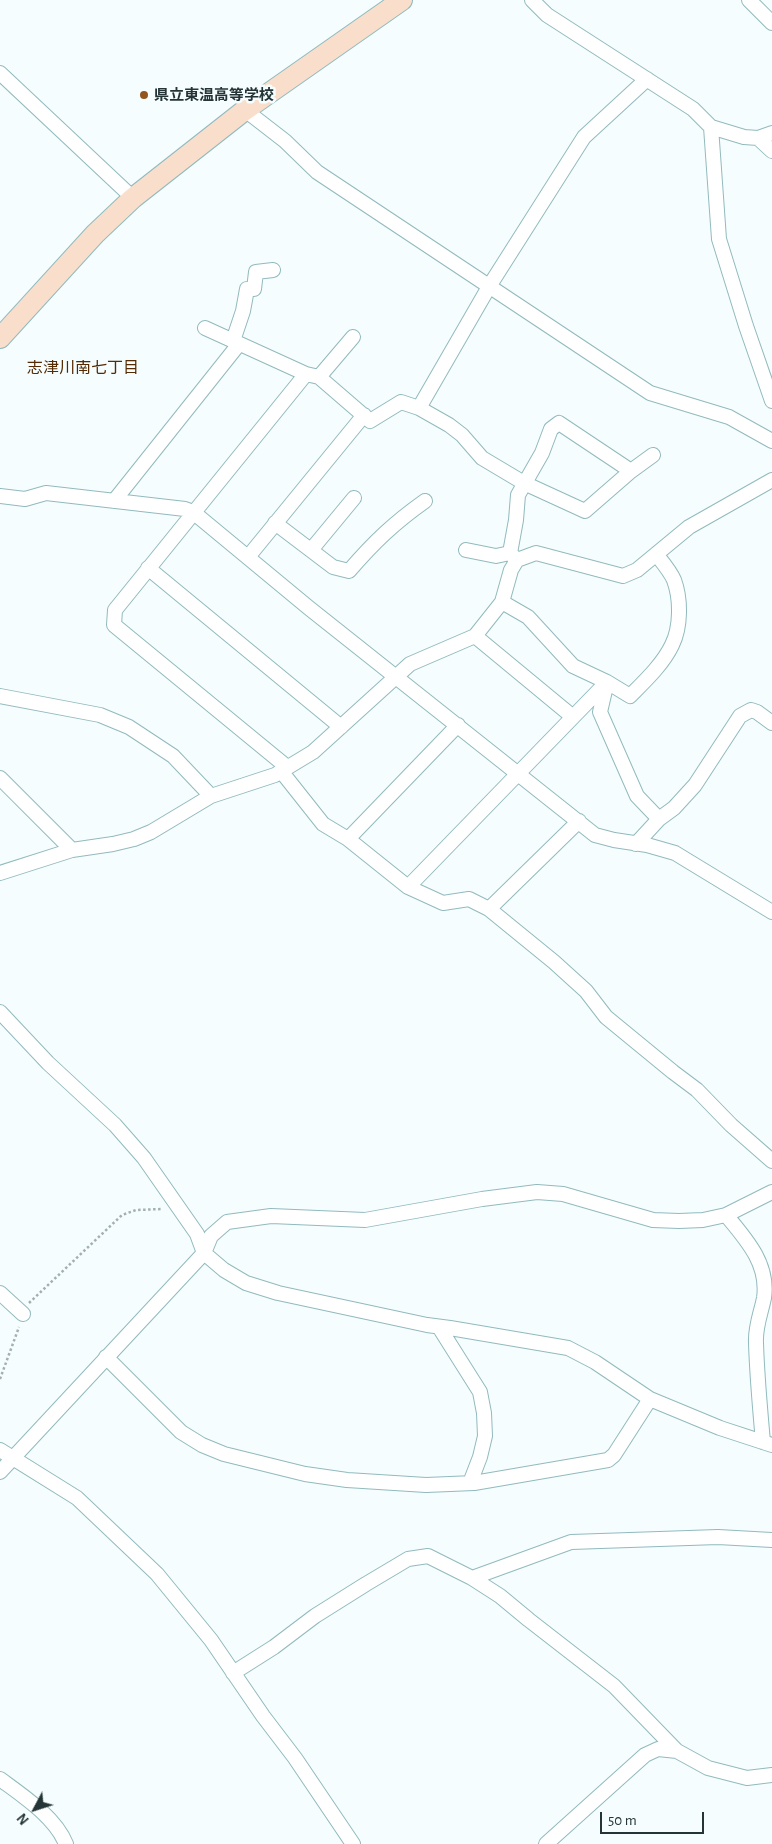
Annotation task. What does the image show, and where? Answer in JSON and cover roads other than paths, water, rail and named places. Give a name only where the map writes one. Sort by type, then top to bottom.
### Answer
[{"type":"street","points":[[1,335],[95,234],[133,198],[245,110],[402,0]]},
{"type":"street","points":[[532,0],[547,15],[693,109],[710,127],[744,137],[758,138],[772,134]]},
{"type":"street","points":[[750,0],[772,23]]},
{"type":"street","points":[[0,73],[133,198]]},
{"type":"street","points":[[418,408],[490,286],[584,137],[647,79]]},
{"type":"street","points":[[245,110],[285,141],[318,172],[650,393],[729,417],[772,441]]},
{"type":"street","points":[[710,127],[719,239],[772,401]]},
{"type":"street","points":[[758,138],[772,151]]},
{"type":"street","points":[[114,501],[236,343],[247,289],[254,289],[256,272],[273,270]]},
{"type":"street","points":[[205,328],[312,375],[370,421],[401,402],[418,408],[449,425],[462,435],[482,458],[524,483],[585,511],[631,470],[653,455]]},
{"type":"street","points":[[353,337],[312,375],[193,512],[115,610],[114,626],[284,770],[323,824],[348,839],[408,887],[442,903],[469,899],[489,909],[554,962],[586,991],[606,1017],[697,1090],[731,1124],[772,1160]]},
{"type":"street","points":[[248,557],[364,415]]},
{"type":"street","points":[[0,873],[72,850],[134,839],[151,832],[211,796],[275,775],[313,752],[398,677],[410,664],[475,636],[502,602],[513,557],[518,494],[542,453],[551,429],[558,423],[631,470]]},
{"type":"street","points":[[466,550],[496,556],[513,557],[536,552],[623,576],[637,570],[690,527],[772,480]]},
{"type":"street","points":[[0,496],[25,499],[46,493],[185,509],[193,512],[595,835],[675,853],[772,912]]},
{"type":"street","points":[[311,550],[354,498]]},
{"type":"street","points":[[275,524],[333,567],[349,571],[373,543],[399,520],[425,501]]},
{"type":"street","points":[[502,602],[528,617],[573,666],[607,682],[630,696],[651,674],[672,646],[678,632],[678,603],[674,582],[656,554]]},
{"type":"street","points":[[148,568],[341,727]]},
{"type":"street","points":[[475,636],[573,717]]},
{"type":"street","points":[[408,887],[607,682]]},
{"type":"street","points":[[607,682],[600,712],[637,796],[659,819]]},
{"type":"street","points":[[0,696],[100,715],[129,727],[173,756],[211,796]]},
{"type":"street","points":[[636,844],[695,785],[740,716],[751,710],[772,723]]},
{"type":"street","points":[[348,839],[458,725]]},
{"type":"street","points":[[0,778],[72,850]]},
{"type":"street","points":[[489,909],[579,821]]},
{"type":"street","points":[[0,1012],[48,1063],[115,1125],[144,1158],[197,1234],[204,1253],[224,1270],[246,1283],[288,1295],[427,1325],[568,1348],[595,1362],[650,1398],[720,1428],[768,1443],[756,1341],[758,1319],[764,1298],[765,1279],[750,1243],[726,1215]]},
{"type":"street","points":[[0,1472],[204,1253],[211,1236],[227,1222],[271,1216],[364,1220],[482,1199],[537,1192],[563,1194],[653,1220],[703,1220],[726,1215],[772,1192]]},
{"type":"street","points":[[0,1293],[23,1314]]},
{"type":"street","points":[[439,1326],[480,1392],[485,1436],[480,1457],[470,1483]]},
{"type":"street","points":[[106,1357],[181,1432],[202,1445],[224,1454],[306,1474],[348,1480],[426,1485],[470,1483],[608,1460],[614,1455],[650,1398]]},
{"type":"street","points":[[0,1450],[77,1498],[157,1574],[211,1640],[295,1758],[353,1844]]},
{"type":"street","points":[[472,1578],[571,1542],[718,1537],[772,1540]]},
{"type":"street","points":[[233,1673],[274,1647],[314,1616],[408,1559],[428,1556],[472,1578],[500,1596],[614,1686],[678,1751],[708,1768],[747,1778],[772,1775]]},
{"type":"street","points":[[546,1844],[645,1755],[658,1749],[678,1751]]},
{"type":"street","points":[[0,1779],[32,1803],[62,1833],[66,1844]]},
{"type":"place","name":"県立東温高等学校","points":[[144,95]]},
{"type":"district","name":"志津川南七丁目","points":[[83,368]]}]
